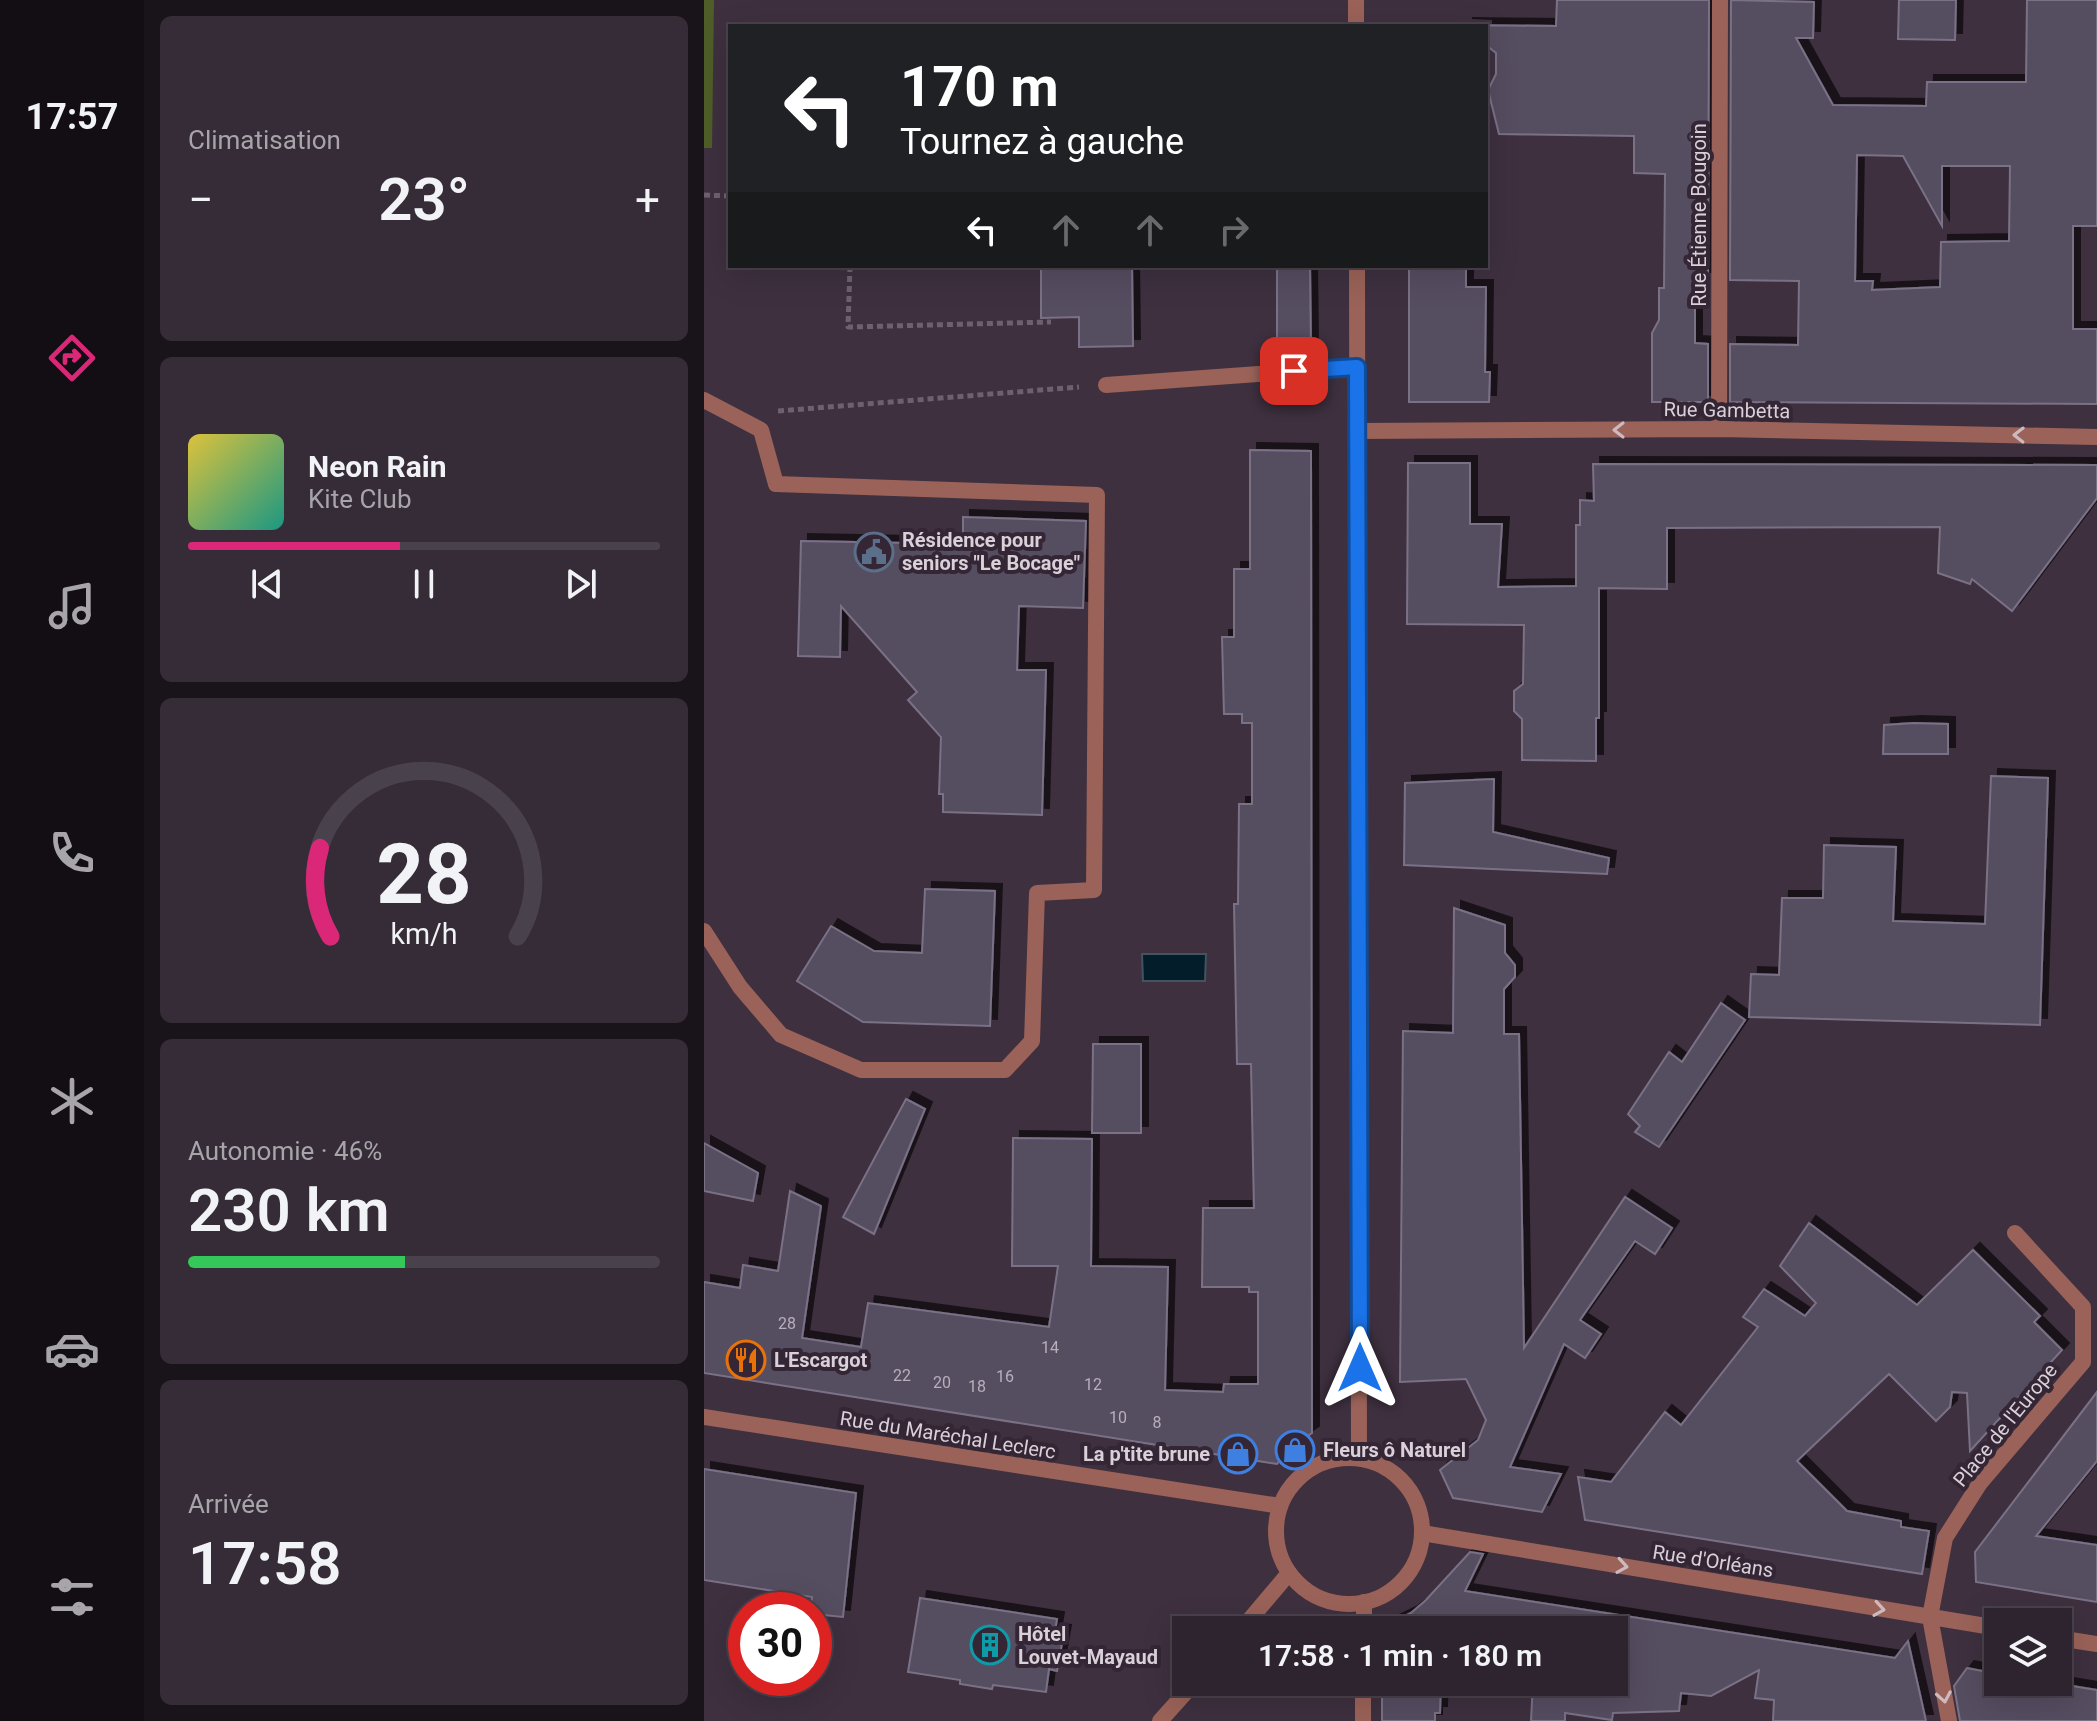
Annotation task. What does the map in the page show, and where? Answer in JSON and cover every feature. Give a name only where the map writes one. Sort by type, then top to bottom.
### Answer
[{"type":"street","points":[[1356,0],[1356,24]]},
{"type":"street","name":"Rue Étienne Bougoin","points":[[1719,429],[1720,0]]},
{"type":"street","points":[[1357,268],[1359,1458]]},
{"type":"street","points":[[1106,385],[1357,367]]},
{"type":"street","points":[[704,400],[761,430],[776,484],[1097,495],[1094,890],[1037,893],[1032,1041],[1005,1070],[861,1070],[781,1035],[740,987],[704,931]]},
{"type":"street","name":"Rue Gambetta","points":[[1357,431],[1719,429],[2097,437]]},
{"type":"street","name":"Place de l'Europe","points":[[1930,1617],[1945,1538],[1980,1483],[2083,1362],[2083,1307],[2015,1233]]},
{"type":"street","name":"Rue du Maréchal Leclerc","points":[[704,1417],[1280,1506]]},
{"type":"street","points":[[1359,1458],[1380,1464],[1397,1476],[1411,1492],[1420,1512],[1422,1533],[1417,1557],[1405,1577],[1387,1593],[1364,1602],[1343,1603],[1322,1599],[1304,1588],[1289,1573],[1279,1552],[1276,1529],[1280,1506],[1292,1484],[1311,1468],[1334,1459],[1359,1458]]},
{"type":"street","name":"Rue d'Orléans","points":[[1422,1533],[1984,1626]]},
{"type":"street","points":[[1253,1616],[1289,1573]]},
{"type":"street","points":[[1364,1602],[1364,1616]]},
{"type":"street","points":[[1930,1617],[1949,1721]]},
{"type":"street","points":[[2072,1640],[2097,1644]]},
{"type":"street","points":[[1160,1721],[1182,1696]]},
{"type":"street","points":[[1363,1696],[1363,1721]]},
{"type":"path","points":[[704,195],[728,196]]},
{"type":"path","points":[[850,268],[848,327],[1051,322]]},
{"type":"path","points":[[733,414],[1106,385]]},
{"type":"green space","points":[[704,0],[714,0],[712,148],[704,148]]},
{"type":"water","points":[[1142,954],[1206,954],[1205,981],[1143,981]]},
{"type":"building","points":[[1557,0],[1709,0],[1708,279],[1695,279],[1695,343],[1708,344],[1708,402],[1652,402],[1652,333],[1659,320],[1659,288],[1664,288],[1665,174],[1634,173],[1634,136],[1499,134],[1488,90],[1496,74],[1496,53],[1488,47],[1488,25],[1556,26]]},
{"type":"building","points":[[1731,0],[1814,2],[1813,38],[1796,38],[1833,105],[1926,106],[1927,82],[2026,82],[2027,0],[2097,0],[2097,226],[2073,226],[2073,329],[2097,329],[2097,404],[1730,402],[1730,344],[1798,345],[1799,281],[1730,280]],"holes":[[[1857,155],[1903,156],[1942,226],[1942,166],[2010,166],[2009,241],[1941,242],[1940,287],[1872,290],[1873,281],[1855,281]]]},
{"type":"building","points":[[1899,0],[1956,0],[1955,40],[1898,39]]},
{"type":"building","points":[[1041,268],[1132,268],[1133,346],[1079,347],[1079,317],[1041,318]]},
{"type":"building","points":[[1277,268],[1310,268],[1311,348],[1277,348]]},
{"type":"building","points":[[1409,268],[1466,268],[1466,287],[1486,287],[1485,372],[1490,372],[1489,402],[1409,402]]},
{"type":"building","points":[[1250,450],[1311,451],[1312,1433],[1293,1446],[1277,1464],[704,1373],[704,1282],[740,1288],[743,1265],[778,1271],[790,1191],[821,1206],[802,1338],[861,1347],[868,1303],[1049,1327],[1058,1266],[1012,1266],[1013,1138],[1092,1139],[1091,1266],[1168,1267],[1165,1390],[1223,1392],[1224,1384],[1258,1384],[1258,1292],[1249,1292],[1249,1287],[1202,1287],[1203,1208],[1254,1208],[1251,1064],[1237,1064],[1234,904],[1238,904],[1239,804],[1252,804],[1252,723],[1242,723],[1242,714],[1224,714],[1222,637],[1234,637],[1234,569],[1250,569]]},
{"type":"building","points":[[1408,463],[1470,463],[1470,524],[1502,524],[1498,587],[1576,586],[1576,525],[1580,525],[1580,500],[1594,501],[1593,464],[2097,465],[2097,498],[2012,611],[1972,579],[1970,584],[1938,573],[1940,527],[1667,528],[1667,589],[1599,588],[1596,761],[1522,760],[1522,719],[1514,711],[1514,691],[1523,684],[1524,625],[1407,624]]},
{"type":"building","points":[[963,517],[1086,521],[1083,608],[1019,606],[1017,670],[1046,670],[1042,815],[943,812],[943,794],[939,794],[941,737],[908,700],[917,692],[841,606],[840,657],[798,656],[801,541],[963,544]]},
{"type":"building","points":[[1948,724],[1948,754],[1883,754],[1884,725]]},
{"type":"building","points":[[1991,776],[2048,778],[2040,1025],[1749,1017],[1751,974],[1779,975],[1782,898],[1823,898],[1824,845],[1896,847],[1893,921],[1985,924]]},
{"type":"building","points":[[1494,779],[1493,832],[1609,858],[1607,874],[1404,865],[1405,783]]},
{"type":"building","points":[[925,889],[995,891],[990,1026],[863,1022],[797,981],[831,926],[874,951],[922,953]]},
{"type":"building","points":[[1454,908],[1505,925],[1505,953],[1515,965],[1515,977],[1504,989],[1504,1034],[1519,1034],[1524,1348],[1625,1197],[1672,1228],[1655,1254],[1635,1241],[1580,1320],[1601,1334],[1585,1358],[1564,1344],[1510,1467],[1561,1474],[1542,1512],[1453,1498],[1440,1470],[1478,1440],[1486,1420],[1466,1379],[1400,1382],[1403,1031],[1453,1033]]},
{"type":"building","points":[[1721,1003],[1745,1020],[1659,1147],[1635,1132],[1640,1126],[1628,1114],[1669,1052],[1682,1062]]},
{"type":"building","points":[[1093,1044],[1141,1044],[1141,1133],[1092,1133]]},
{"type":"building","points":[[906,1099],[925,1109],[874,1234],[843,1217]]},
{"type":"building","points":[[704,1143],[758,1173],[753,1201],[704,1191]]},
{"type":"building","points":[[1809,1223],[1917,1305],[1973,1250],[2040,1316],[2034,1322],[2062,1350],[1970,1451],[1967,1393],[1952,1392],[1950,1407],[1936,1421],[1889,1374],[1797,1461],[1847,1511],[1901,1521],[1901,1527],[1929,1531],[1922,1574],[1585,1520],[1578,1477],[1611,1482],[1665,1412],[1681,1425],[1758,1327],[1743,1317],[1764,1289],[1805,1316],[1816,1303],[1780,1266]]},
{"type":"building","points":[[2097,1392],[2097,1461],[2036,1536],[2097,1545],[2097,1602],[1976,1582],[1975,1552]]},
{"type":"building","points":[[704,1469],[856,1493],[843,1617],[832,1616],[832,1592],[780,1592],[704,1580]]},
{"type":"building","points":[[1470,1552],[1483,1554],[1465,1591],[1625,1616],[1405,1616],[1425,1601]]},
{"type":"building","name":"Hôtel Louvet-Mayaud","points":[[920,1598],[1057,1619],[1055,1631],[1064,1632],[1057,1671],[1049,1669],[1046,1692],[993,1685],[992,1689],[960,1684],[960,1680],[908,1672]]},
{"type":"building","points":[[1628,1616],[1895,1658],[1908,1641],[1926,1721],[1773,1721],[1774,1700],[1755,1698],[1759,1670],[1711,1696],[1681,1693],[1679,1711],[1613,1713],[1612,1720],[1565,1713],[1565,1721],[1531,1721],[1532,1696],[1628,1696]]},
{"type":"building","points":[[1967,1668],[1984,1671],[1984,1696],[2072,1696],[2072,1686],[2097,1690],[2097,1721],[1960,1721],[1954,1686]]},
{"type":"building","points":[[1382,1696],[1441,1696],[1440,1713],[1435,1713],[1435,1721],[1382,1721]]},
{"type":"place","name":"Résidence pour seniors \"Le Bocage\"","points":[[874,552]]},
{"type":"place","name":"L'Escargot","points":[[746,1360]]},
{"type":"place","name":"Fleurs ô Naturel","points":[[1295,1450]]},
{"type":"place","name":"La p'tite brune","points":[[1238,1454]]},
{"type":"place","name":"Hôtel Louvet-Mayaud","points":[[990,1645]]},
{"type":"route","points":[[1294,371],[1357,367],[1360,1368]]}]
